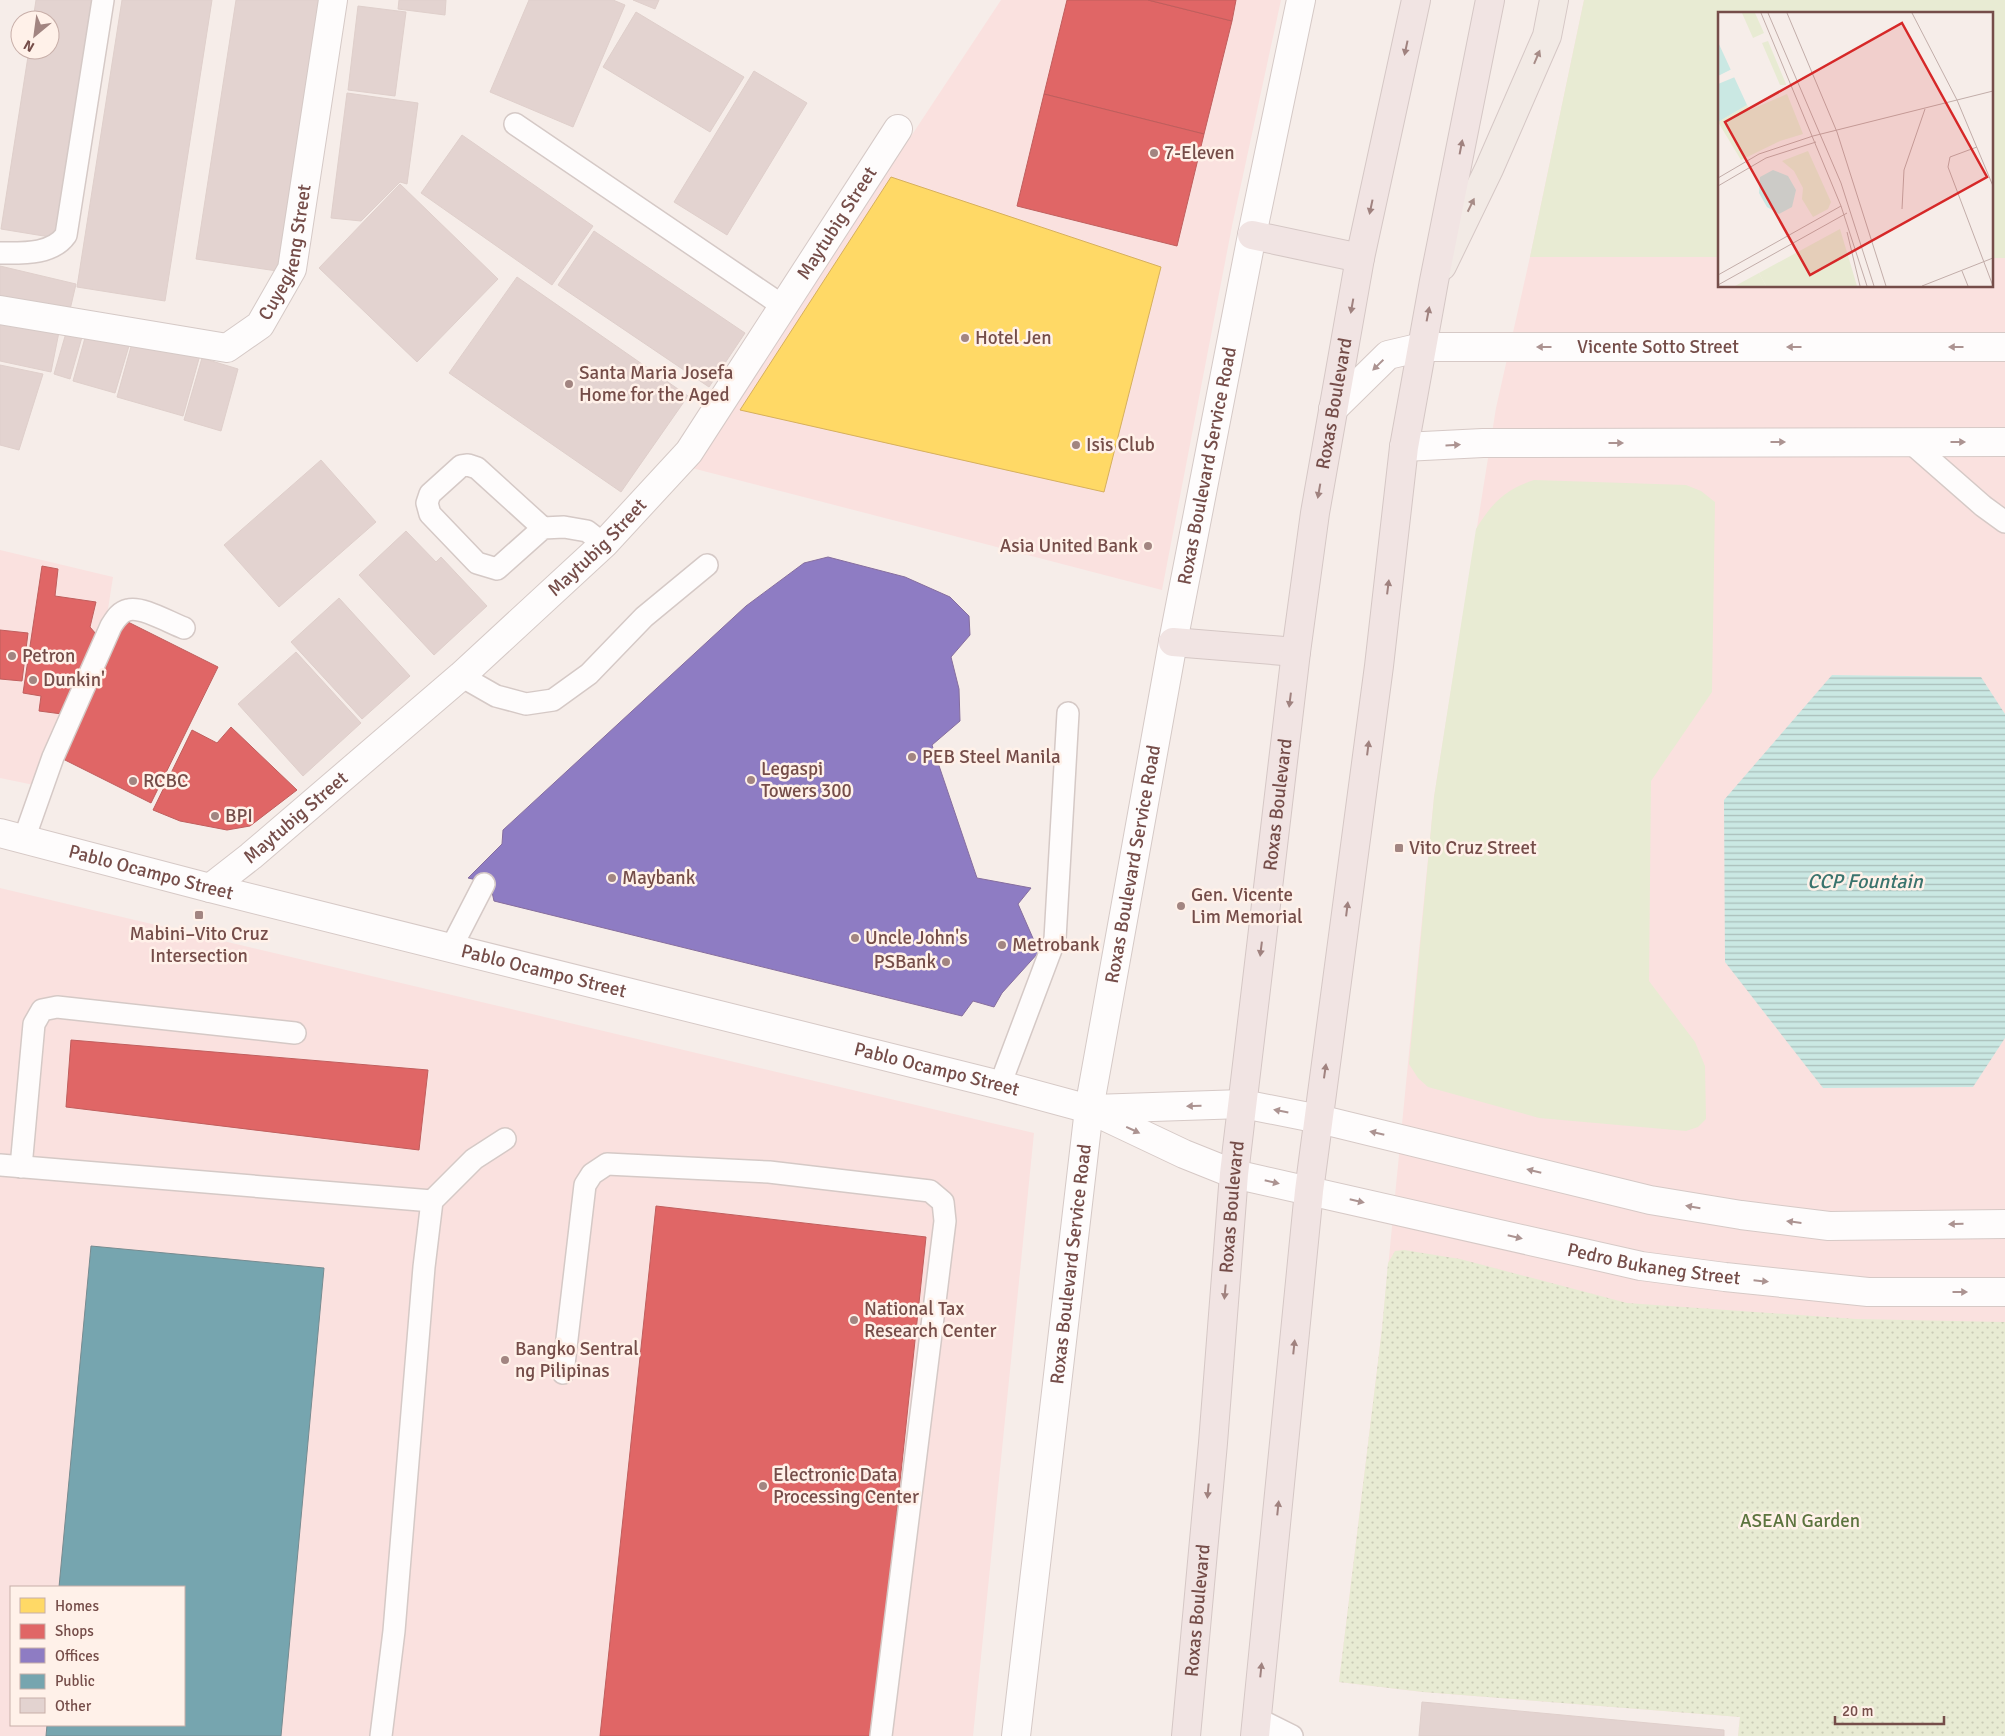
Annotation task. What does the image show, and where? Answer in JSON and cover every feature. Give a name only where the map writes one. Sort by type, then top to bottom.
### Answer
[{"type":"highway","name":"Roxas Boulevard","points":[[1186,1736],[1234,1174],[1296,652],[1315,513],[1360,258],[1416,0]]},
{"type":"highway","points":[[1256,1727],[1309,1191],[1379,666],[1404,447],[1434,281],[1490,0]]},
{"type":"highway","points":[[1252,235],[1360,258]]},
{"type":"highway","points":[[1173,642],[1296,652]]},
{"type":"main road","points":[[1434,281],[1489,169],[1547,36],[1554,0]]},
{"type":"street","name":"Cuyegkeng Street","points":[[0,310],[227,348],[260,325],[292,269],[332,0]]},
{"type":"street","name":"Roxas Boulevard Service Road","points":[[1016,1736],[1089,1110],[1173,642],[1252,235],[1301,0]]},
{"type":"street","name":"Maytubig Street","points":[[210,888],[252,856],[461,676],[604,544],[689,452],[898,129]]},
{"type":"street","name":"Vicente Sotto Street","points":[[1333,409],[1388,355],[1422,347],[2005,347]]},
{"type":"street","points":[[1404,447],[1493,443],[2005,442]]},
{"type":"street","name":"Pablo Ocampo Street","points":[[12,836],[210,888],[1000,1085],[1089,1110],[1184,1154],[1234,1174],[1309,1191]]},
{"type":"street","name":"Pablo Ocampo Street","points":[[1089,1110],[1243,1104],[1319,1119]]},
{"type":"street","points":[[1319,1119],[1650,1200],[1741,1215],[1830,1226],[2005,1224]]},
{"type":"street","name":"Pedro Bukaneg Street","points":[[1309,1191],[1641,1266],[1868,1292],[2005,1292]]},
{"type":"lane","points":[[0,253],[34,253],[62,241],[66,235],[103,0]]},
{"type":"lane","points":[[515,124],[783,306]]},
{"type":"lane","points":[[1910,442],[1983,506],[2005,522]]},
{"type":"lane","points":[[543,528],[477,468],[468,465],[461,466],[430,494],[427,503],[430,514],[477,563],[497,569],[543,528],[564,527],[587,531],[604,544]]},
{"type":"lane","points":[[461,676],[496,696],[526,704],[553,700],[589,674],[644,617],[707,565]]},
{"type":"lane","points":[[12,836],[53,757],[111,626],[118,615],[127,610],[140,610],[184,628]]},
{"type":"lane","points":[[1000,1085],[1055,939],[1068,713]]},
{"type":"lane","points":[[451,948],[484,884]]},
{"type":"lane","points":[[21,1167],[34,1024],[42,1010],[57,1006],[295,1033]]},
{"type":"lane","points":[[381,1736],[394,1631],[424,1267],[432,1202],[474,1159],[505,1139]]},
{"type":"lane","points":[[563,1373],[585,1185],[592,1174],[607,1164],[788,1175],[930,1191],[943,1202],[945,1221],[881,1736]]},
{"type":"lane","points":[[0,1165],[432,1202]]},
{"type":"lane","points":[[1256,1727],[1292,1736]]},
{"type":"shaded area","points":[[1001,0],[1281,0],[1232,226],[1162,590],[692,468]]},
{"type":"shaded area","points":[[1584,0],[2005,0],[2005,1736],[1738,1736],[1740,1717],[1423,1692],[1339,1682],[1382,1329],[1434,797],[1496,408]]},
{"type":"shaded area","points":[[0,550],[113,577],[108,609],[34,785],[0,778]]},
{"type":"shaded area","name":"Bangko Sentral ng Pilipinas","points":[[0,888],[1034,1133],[973,1736],[0,1736]]},
{"type":"green space","points":[[1584,0],[2005,0],[2005,258],[1992,258],[1992,12],[1718,12],[1718,257],[1530,257]]},
{"type":"green space","points":[[1534,480],[1686,485],[1701,491],[1715,502],[1712,692],[1651,781],[1649,981],[1695,1042],[1705,1066],[1706,1119],[1698,1127],[1686,1131],[1539,1118],[1428,1087],[1418,1078],[1409,1064],[1434,797],[1476,529],[1500,498],[1515,488]]},
{"type":"green space","name":"ASEAN Garden","points":[[1404,1250],[1460,1259],[1627,1303],[1856,1319],[2005,1322],[2005,1736],[1738,1736],[1740,1717],[1423,1692],[1339,1682],[1382,1329],[1388,1263],[1395,1251]]},
{"type":"water","name":"CCP Fountain","points":[[1832,675],[1981,677],[2005,714],[2005,1038],[1973,1087],[1823,1088],[1725,962],[1724,800]]},
{"type":"building: Homes","name":"Hotel Jen","points":[[891,177],[1161,267],[1104,492],[740,410]]},
{"type":"building: Shops","points":[[1067,0],[1148,0],[1232,21],[1204,134],[1044,94]]},
{"type":"building: Shops","points":[[1148,0],[1236,0],[1232,21]]},
{"type":"building: Shops","points":[[1044,94],[1204,134],[1177,246],[1017,206]]},
{"type":"building: Shops","points":[[42,566],[58,569],[55,596],[96,602],[90,627],[96,634],[62,714],[39,711],[41,696],[23,693]]},
{"type":"building: Shops","points":[[124,620],[218,667],[151,803],[57,756]]},
{"type":"building: Shops","name":"Petron","points":[[0,630],[28,633],[22,681],[0,679]]},
{"type":"building: Shops","points":[[231,727],[297,790],[250,826],[227,830],[180,821],[153,810],[192,730],[217,743]]},
{"type":"building: Shops","points":[[71,1040],[428,1070],[419,1150],[66,1107]]},
{"type":"building: Shops","name":"Electronic Data Processing Center","points":[[656,1206],[926,1237],[873,1736],[600,1736]]},
{"type":"building: Offices","name":"Legaspi Towers 300","points":[[828,557],[905,577],[950,597],[969,616],[970,635],[951,657],[959,689],[960,721],[932,745],[977,878],[1031,888],[1018,904],[1039,952],[1002,993],[994,1007],[973,1001],[962,1016],[494,901],[490,883],[468,878],[502,844],[503,830],[746,606],[804,563]]},
{"type":"building: Public","points":[[91,1246],[324,1268],[281,1736],[46,1736],[47,1726],[185,1726],[185,1586],[59,1586]]},
{"type":"building: Other","points":[[36,0],[92,0],[56,238],[1,229],[27,60],[60,60],[60,10],[34,10]]},
{"type":"building: Other","points":[[122,0],[212,0],[165,301],[77,287]]},
{"type":"building: Other","points":[[236,0],[319,0],[277,271],[196,259]]},
{"type":"building: Other","points":[[399,0],[446,0],[445,15],[398,9]]},
{"type":"building: Other","points":[[529,0],[613,0],[625,5],[573,127],[490,92]]},
{"type":"building: Other","points":[[633,0],[659,0],[655,9]]},
{"type":"building: Other","points":[[358,6],[406,12],[395,96],[348,90]]},
{"type":"building: Other","points":[[636,12],[744,77],[710,132],[603,67]]},
{"type":"building: Other","points":[[754,71],[807,103],[727,235],[674,202]]},
{"type":"building: Other","points":[[347,93],[418,103],[407,184],[400,182],[361,221],[331,218]]},
{"type":"building: Other","points":[[462,135],[593,226],[552,285],[421,193]]},
{"type":"building: Other","points":[[400,184],[498,279],[417,362],[319,268]]},
{"type":"building: Other","points":[[594,231],[745,333],[709,387],[558,285]]},
{"type":"building: Other","points":[[0,266],[76,284],[69,314],[0,299]]},
{"type":"building: Other","name":"Santa Maria Josefa Home for the Aged","points":[[517,277],[688,396],[621,492],[449,373]]},
{"type":"building: Other","points":[[0,320],[59,332],[51,372],[0,361]]},
{"type":"building: Other","points":[[68,326],[84,330],[70,379],[54,374]]},
{"type":"building: Other","points":[[88,327],[131,339],[115,393],[73,381]]},
{"type":"building: Other","points":[[134,336],[200,355],[183,416],[117,397]]},
{"type":"building: Other","points":[[202,358],[238,369],[221,431],[184,420]]},
{"type":"building: Other","points":[[0,365],[43,374],[19,450],[0,445]]},
{"type":"building: Other","points":[[321,460],[376,522],[279,607],[224,545]]},
{"type":"building: Other","points":[[406,531],[436,562],[441,557],[487,606],[434,655],[359,575]]},
{"type":"building: Other","points":[[339,598],[410,676],[362,719],[291,642]]},
{"type":"building: Other","points":[[296,652],[361,723],[303,776],[238,704]]},
{"type":"building: Other","points":[[1422,1702],[1724,1730],[1724,1736],[1419,1736]]},
{"type":"place","name":"7-Eleven","points":[[1154,153]]},
{"type":"place","name":"Hotel Jen","points":[[965,338]]},
{"type":"place","name":"Santa Maria Josefa Home for the Aged","points":[[569,384]]},
{"type":"place","name":"Isis Club","points":[[1076,445]]},
{"type":"place","name":"Asia United Bank","points":[[1148,546]]},
{"type":"place","name":"Petron","points":[[12,656]]},
{"type":"place","name":"Dunkin'","points":[[33,680]]},
{"type":"place","name":"PEB Steel Manila","points":[[912,757]]},
{"type":"place","name":"Legaspi Towers 300","points":[[751,780]]},
{"type":"place","name":"RCBC","points":[[133,781]]},
{"type":"place","name":"BPI","points":[[215,816]]},
{"type":"place","name":"Vito Cruz Street","points":[[1399,848]]},
{"type":"place","name":"Maybank","points":[[612,878]]},
{"type":"place","name":"Gen. Vicente Lim Memorial","points":[[1181,906]]},
{"type":"place","name":"Mabini–Vito Cruz Intersection","points":[[199,915]]},
{"type":"place","name":"Uncle John's","points":[[855,938]]},
{"type":"place","name":"Metrobank","points":[[1002,945]]},
{"type":"place","name":"PSBank","points":[[946,962]]},
{"type":"place","name":"National Tax Research Center","points":[[854,1320]]},
{"type":"place","name":"Bangko Sentral ng Pilipinas","points":[[505,1360]]},
{"type":"place","name":"Electronic Data Processing Center","points":[[763,1486]]}]
